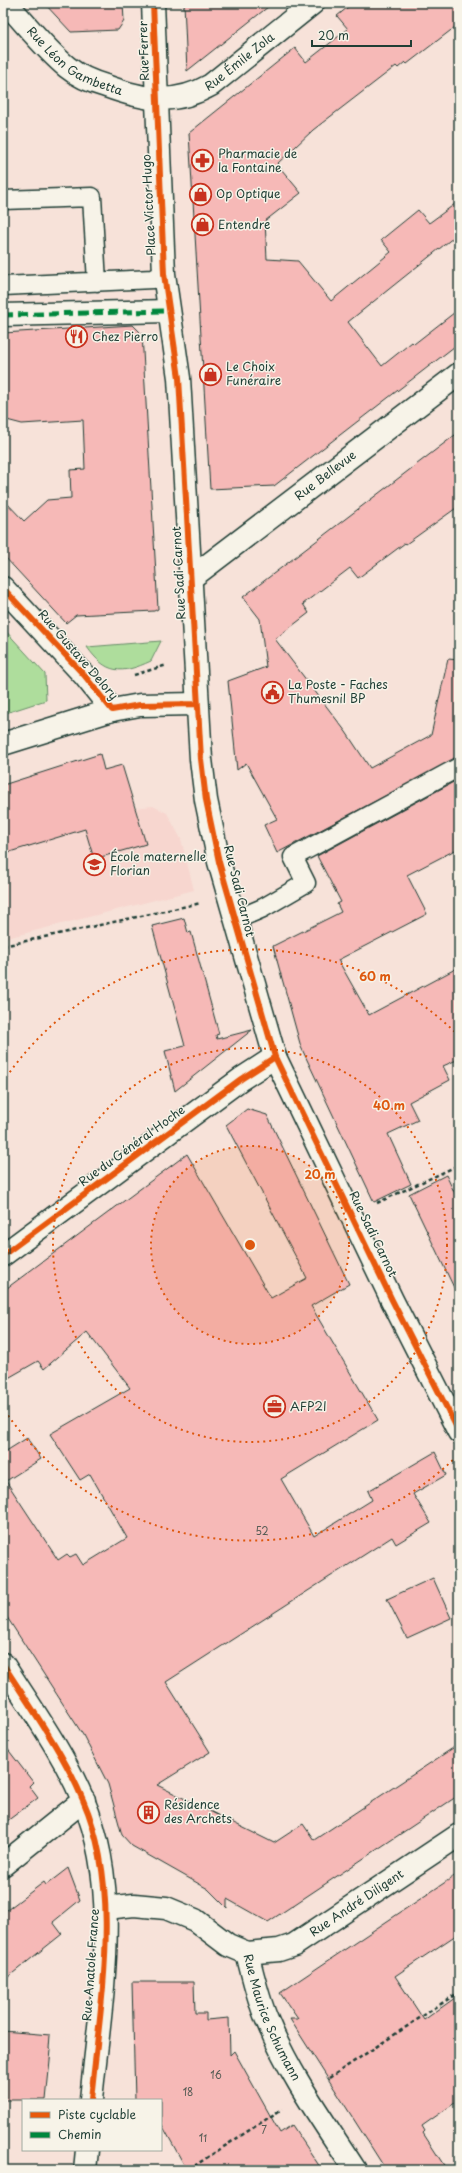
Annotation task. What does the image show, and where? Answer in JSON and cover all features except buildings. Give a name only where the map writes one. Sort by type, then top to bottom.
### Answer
[{"type":"street","name":"Rue Léon Gambetta","points":[[6,3],[68,68],[80,76],[143,98],[157,98]]},
{"type":"street","name":"Rue Ferrer","points":[[153,3],[157,98]]},
{"type":"street","name":"Rue Émile Zola","points":[[157,98],[187,96],[211,85],[313,3]]},
{"type":"street","name":"Place Victor Hugo","points":[[157,98],[164,274],[168,311]]},
{"type":"street","points":[[3,315],[168,311]]},
{"type":"street","name":"Rue Sadi Carnot","points":[[168,311],[179,378],[192,578],[197,704],[204,784],[219,862],[228,897],[274,1057],[459,1432]]},
{"type":"street","name":"Rue Bellevue","points":[[192,578],[459,374]]},
{"type":"street","name":"Rue Gustave Delory","points":[[3,588],[84,675],[112,710],[140,705],[197,704]]},
{"type":"street","points":[[3,744],[112,710]]},
{"type":"street","name":"Rue du Général Hoche","points":[[3,1255],[235,1083],[274,1057]]},
{"type":"street","name":"Rue Anatole France","points":[[3,1664],[64,1762],[84,1800],[96,1837],[102,1863],[106,1908],[103,1972],[91,2099]]},
{"type":"street","points":[[3,1865],[84,1800]]},
{"type":"street","name":"Rue André Diligent","points":[[247,1953],[274,1950],[294,1945],[459,1835]]},
{"type":"street","name":"Rue Maurice Schumann","points":[[106,1908],[134,1905],[166,1908],[195,1920],[228,1945],[247,1953],[260,2002],[275,2040],[306,2093],[355,2170]]},
{"type":"street","points":[[85,2170],[87,2151]]},
{"type":"lane","points":[[3,200],[92,196],[97,282]]},
{"type":"lane","points":[[3,286],[153,279],[164,274]]},
{"type":"lane","points":[[235,920],[263,908],[306,883],[293,857],[459,767]]},
{"type":"path","points":[[130,676],[168,665],[168,657]]},
{"type":"path","points":[[3,946],[228,897]]},
{"type":"path","points":[[351,1215],[459,1166]]},
{"type":"shaded area","name":"École maternelle Florian","points":[[100,754],[104,769],[122,765],[135,808],[153,806],[167,813],[181,839],[194,890],[3,939],[3,785]]},
{"type":"green space","points":[[3,628],[45,674],[46,700],[3,714]]},
{"type":"green space","points":[[161,641],[151,661],[131,669],[123,670],[108,667],[101,663],[87,647]]},
{"type":"marked path","points":[[3,315],[168,311]]},
{"type":"cycle path","points":[[153,3],[164,274],[179,378],[201,759],[206,800],[219,862],[275,1057],[392,1300],[459,1432]]},
{"type":"cycle path","points":[[3,588],[84,675],[112,710],[140,705],[197,704]]},
{"type":"cycle path","points":[[3,1255],[241,1079],[275,1057]]},
{"type":"cycle path","points":[[3,1664],[46,1730],[66,1765],[83,1800],[95,1835],[102,1872],[105,1910],[105,1948],[103,1987],[91,2099]]},
{"type":"place","name":"Pharmacie de la Fontaine","points":[[202,161]]},
{"type":"place","name":"Op Optique","points":[[201,194]]},
{"type":"place","name":"Entendre","points":[[202,225]]},
{"type":"place","name":"Chez Pierro","points":[[76,337]]},
{"type":"place","name":"Le Choix Funéraire","points":[[210,374]]},
{"type":"place","name":"La Poste - Faches Thumesnil BP","points":[[272,692]]},
{"type":"place","name":"École maternelle Florian","points":[[95,864]]},
{"type":"place","name":"AFP2I","points":[[274,1407]]},
{"type":"place","name":"Résidence des Archets","points":[[148,1812]]}]
